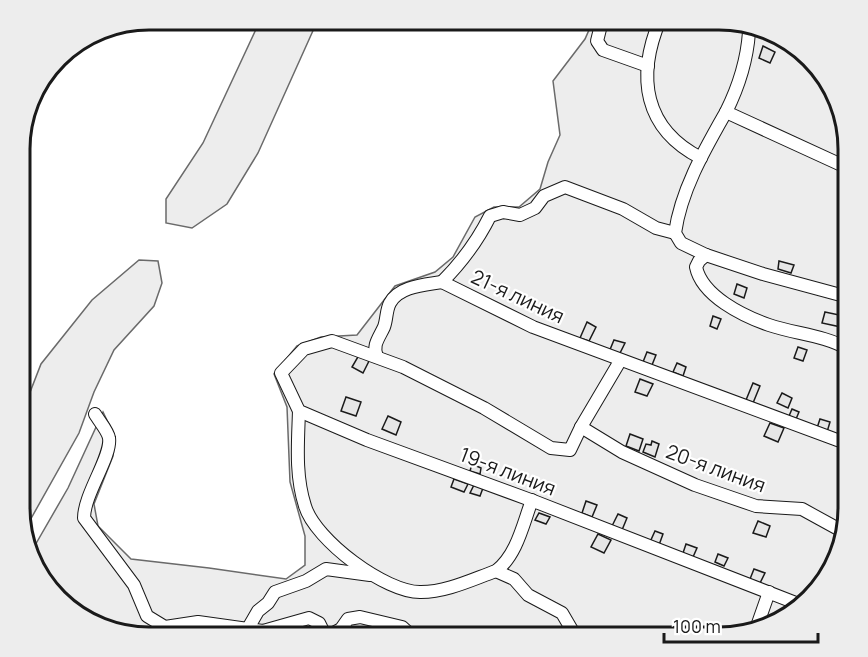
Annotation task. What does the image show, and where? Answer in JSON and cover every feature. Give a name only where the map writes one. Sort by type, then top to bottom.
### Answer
[{"type":"street","points":[[600,30],[597,41],[603,50],[648,66]]},
{"type":"street","points":[[656,30],[648,66],[647,89],[659,123],[686,150],[701,158]]},
{"type":"street","points":[[751,34],[741,79],[701,158],[678,212],[675,233],[681,243],[706,255],[763,274],[838,294]]},
{"type":"street","points":[[726,112],[838,163]]},
{"type":"street","name":"21-я линия","points":[[675,233],[656,228],[623,209],[565,187],[544,196],[535,208],[520,215],[502,212],[490,216],[463,261],[442,282],[533,327],[838,440]]},
{"type":"street","points":[[706,255],[696,267],[697,275],[705,287],[718,298],[768,325],[838,343]]},
{"type":"street","points":[[377,357],[374,350],[384,327],[389,304],[396,296],[413,287],[442,282]]},
{"type":"street","points":[[371,576],[344,554],[312,522],[305,507],[297,462],[299,411],[280,373],[304,349],[332,341],[377,357],[403,367],[484,408],[551,448],[570,450],[620,361]]},
{"type":"street","name":"19-я линия","points":[[299,411],[367,440],[532,500],[792,601]]},
{"type":"street","points":[[95,414],[109,437],[108,449],[91,490],[84,518],[134,585],[147,616],[165,627],[198,622],[221,627]]},
{"type":"street","name":"20-я линия","points":[[581,427],[622,452],[695,485],[756,506],[802,509],[836,528]]},
{"type":"street","points":[[251,627],[258,611],[268,603],[275,592],[306,581],[326,569],[371,576],[398,588],[421,592],[445,588],[496,572],[506,564],[513,550],[532,500]]},
{"type":"street","points":[[496,572],[514,579],[528,596],[562,613],[570,627]]},
{"type":"street","points":[[759,620],[769,592]]},
{"type":"street","points":[[342,627],[348,619],[360,617],[402,627]]},
{"type":"street","points":[[277,627],[309,618],[319,623],[321,627]]},
{"type":"shaded area","points":[[256,30],[313,30],[258,153],[227,204],[192,228],[166,223],[166,199],[203,143]]},
{"type":"shaded area","points":[[589,30],[726,30],[750,34],[771,42],[797,60],[818,83],[832,111],[838,149],[838,515],[829,553],[818,574],[808,586],[785,607],[771,615],[750,623],[719,627],[142,627],[118,623],[97,615],[65,592],[46,567],[36,544],[68,488],[103,412],[115,437],[113,456],[94,504],[98,526],[131,559],[286,579],[305,565],[305,536],[290,482],[287,407],[274,374],[297,346],[321,337],[357,335],[395,286],[435,272],[453,257],[475,217],[494,207],[519,207],[540,189],[548,162],[560,135],[553,81],[585,39]]},
{"type":"shaded area","points":[[139,260],[158,261],[162,283],[154,306],[114,350],[94,392],[79,433],[31,519],[30,392],[41,364],[92,300]]},
{"type":"building","points":[[763,46],[775,52],[770,63],[759,58]]},
{"type":"building","points":[[779,261],[794,265],[791,273],[778,269]]},
{"type":"building","points":[[737,284],[747,288],[744,298],[734,294]]},
{"type":"building","points":[[825,312],[838,315],[838,326],[822,323]]},
{"type":"building","points":[[713,316],[721,319],[717,329],[710,326]]},
{"type":"building","points":[[587,322],[596,327],[589,341],[580,338]]},
{"type":"building","points":[[614,340],[625,343],[619,355],[609,352]]},
{"type":"building","points":[[798,347],[807,350],[803,361],[794,358]]},
{"type":"building","points":[[647,352],[656,355],[652,365],[643,362]]},
{"type":"building","points":[[359,355],[369,361],[363,373],[352,367]]},
{"type":"building","points":[[677,363],[686,367],[683,376],[673,372]]},
{"type":"building","points":[[640,379],[653,384],[647,396],[635,392]]},
{"type":"building","points":[[753,383],[760,386],[753,403],[746,400]]},
{"type":"building","points":[[782,393],[792,398],[788,408],[777,403]]},
{"type":"building","points":[[346,397],[361,402],[356,416],[341,411]]},
{"type":"building","points":[[792,409],[799,412],[796,419],[789,416]]},
{"type":"building","points":[[388,416],[401,422],[396,435],[382,429]]},
{"type":"building","points":[[820,419],[830,422],[827,432],[817,428]]},
{"type":"building","points":[[770,423],[784,428],[778,442],[764,436]]},
{"type":"building","points":[[630,434],[643,439],[639,451],[626,446]]},
{"type":"building","points":[[652,441],[659,444],[655,457],[643,452],[646,444],[651,445]]},
{"type":"building","points":[[472,464],[481,468],[480,474],[470,471]]},
{"type":"building","points":[[454,479],[468,484],[464,492],[451,487]]},
{"type":"building","points":[[474,485],[483,488],[480,496],[470,493]]},
{"type":"building","points":[[586,501],[597,505],[592,517],[582,513]]},
{"type":"building","points":[[539,513],[550,517],[546,524],[535,520]]},
{"type":"building","points":[[618,514],[627,518],[622,530],[612,526]]},
{"type":"building","points":[[758,521],[770,526],[766,537],[753,533]]},
{"type":"building","points":[[655,531],[663,534],[659,545],[650,542]]},
{"type":"building","points":[[598,534],[611,540],[604,553],[591,547]]},
{"type":"building","points":[[686,544],[697,548],[693,557],[683,553]]},
{"type":"building","points":[[718,554],[728,558],[724,566],[715,562]]},
{"type":"building","points":[[754,569],[765,573],[760,583],[750,579]]}]
